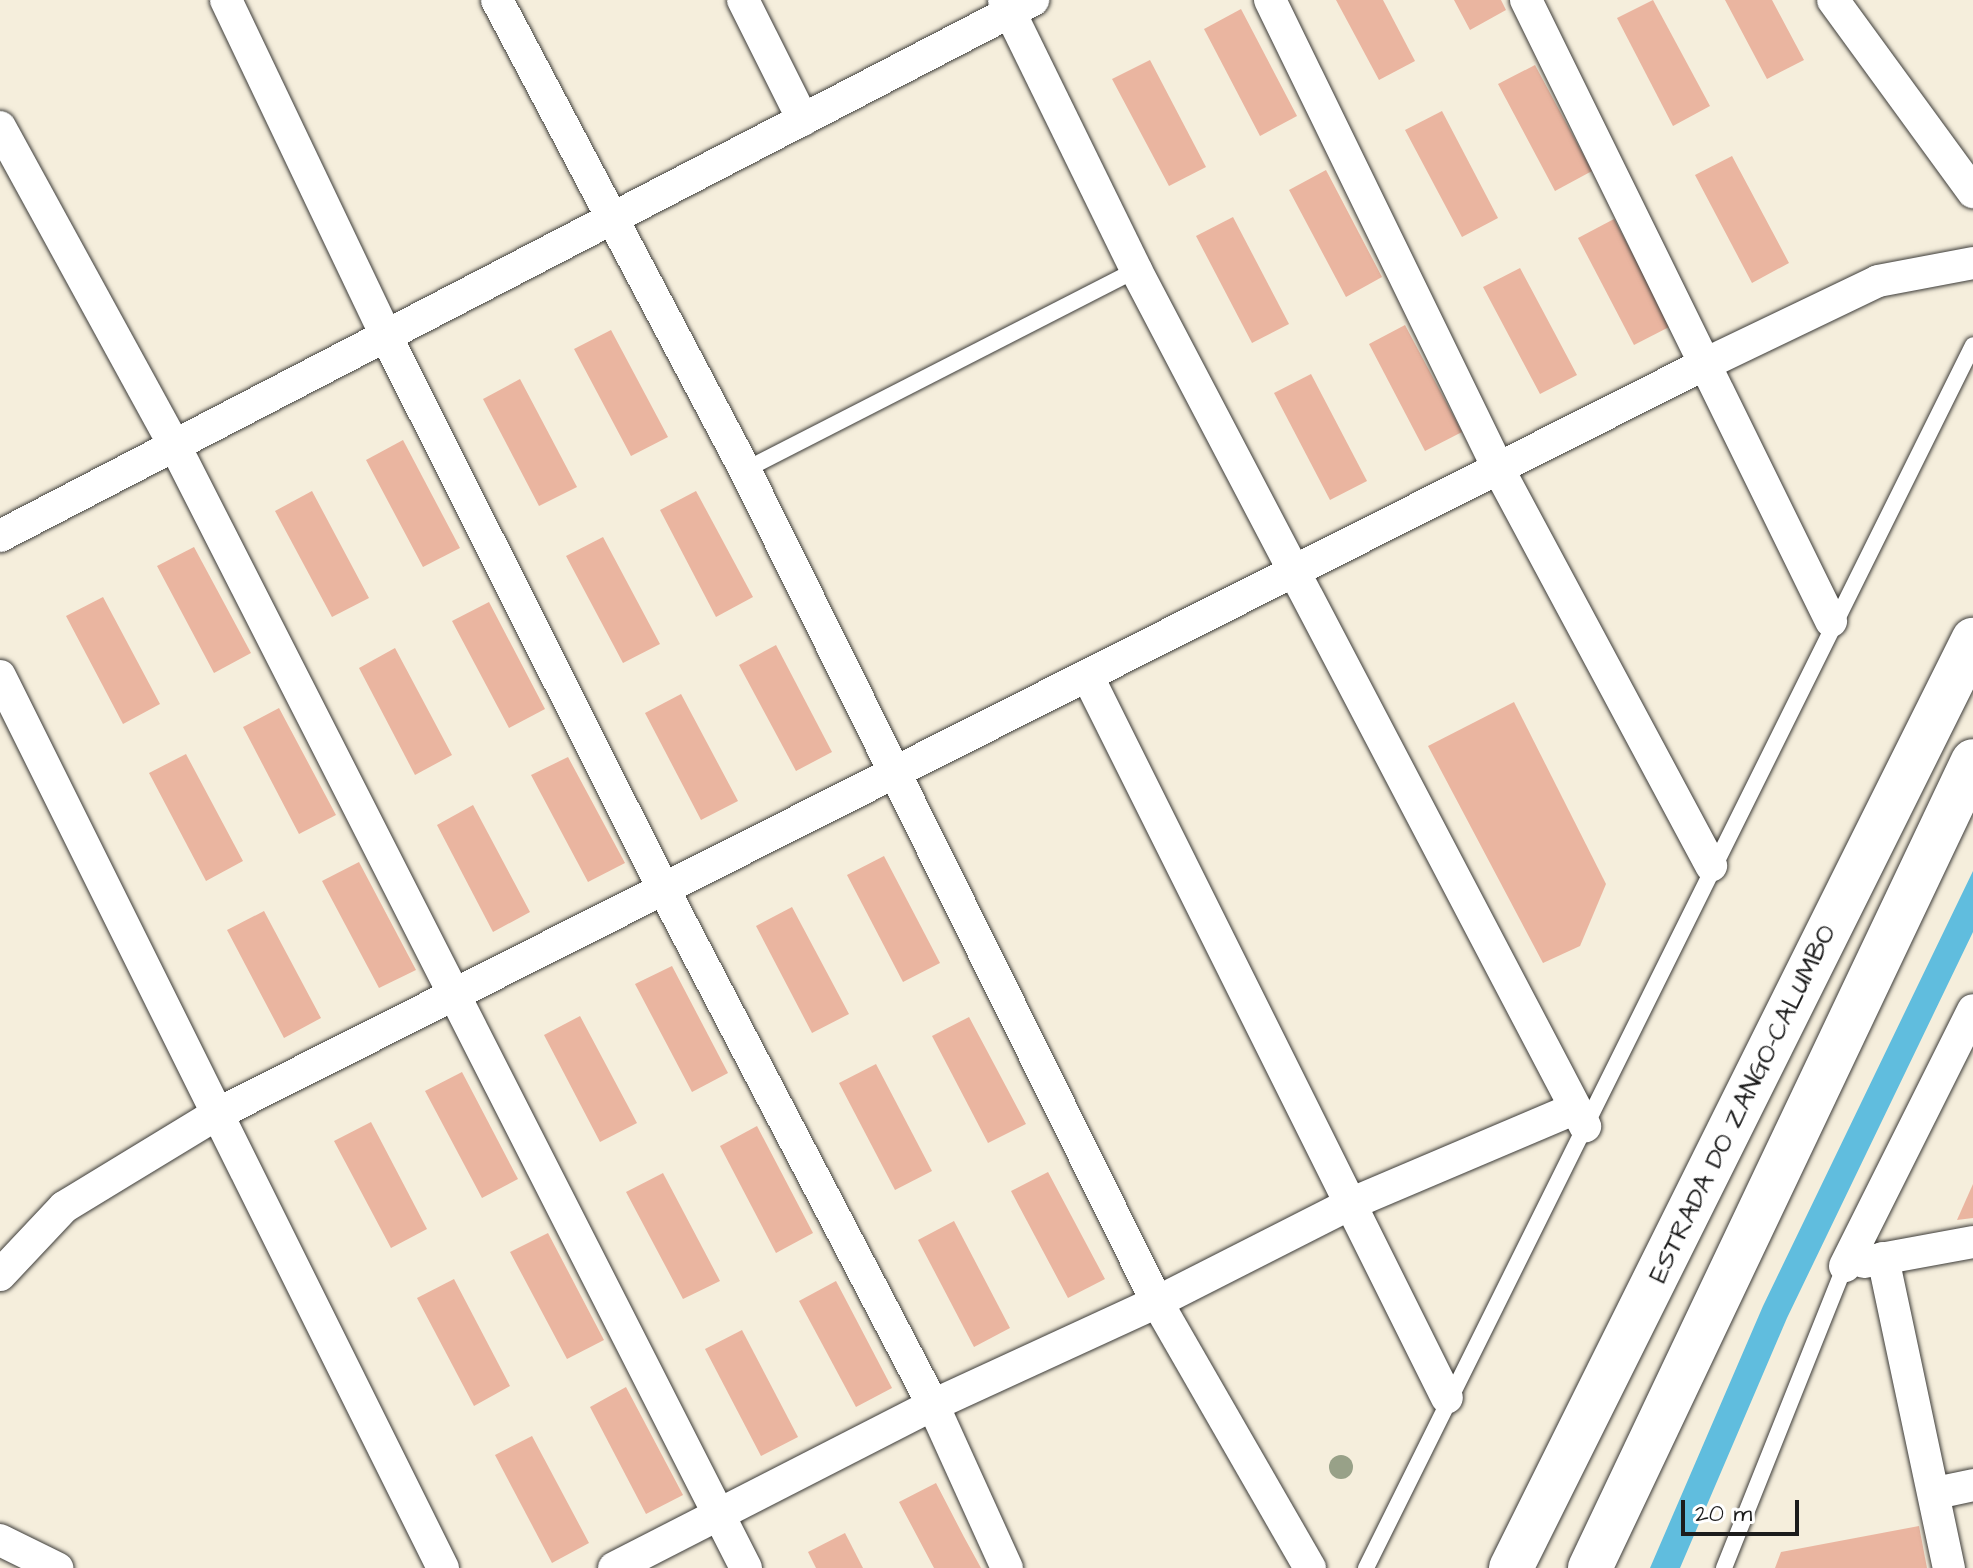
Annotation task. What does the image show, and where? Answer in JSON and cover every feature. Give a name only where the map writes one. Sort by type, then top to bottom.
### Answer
[{"type":"main road","name":"ESTRADA DO ZANGO-CALUMBO","points":[[1511,1568],[1973,640]]},
{"type":"main road","points":[[1590,1568],[1973,761]]},
{"type":"street","points":[[226,0],[385,334],[662,886],[933,1405],[1007,1568]]},
{"type":"street","points":[[497,0],[745,470],[1157,1302],[1310,1568]]},
{"type":"street","points":[[743,0],[803,120]]},
{"type":"street","points":[[1270,0],[1499,470],[1711,866]]},
{"type":"street","points":[[1526,0],[1831,621]]},
{"type":"street","points":[[1833,0],[1973,192]]},
{"type":"street","points":[[0,536],[803,120],[1016,4],[1136,270],[1297,571],[1580,1118],[1350,1204],[1157,1302],[933,1405],[614,1568]]},
{"type":"street","points":[[0,127],[175,446],[746,1568]]},
{"type":"street","points":[[0,1275],[64,1207],[217,1114],[662,886],[1088,677],[1703,365],[1878,281],[1973,263]]},
{"type":"street","points":[[0,676],[443,1568]]},
{"type":"street","points":[[1088,677],[1447,1398]]},
{"type":"street","points":[[1845,1266],[1973,1010]]},
{"type":"street","points":[[1845,1266],[1973,1242]]},
{"type":"street","points":[[1883,1258],[1936,1493],[1949,1568]]},
{"type":"street","points":[[1936,1493],[1973,1485]]},
{"type":"street","points":[[0,1540],[57,1568]]},
{"type":"lane","points":[[745,470],[1136,270]]},
{"type":"lane","points":[[1366,1568],[1580,1118],[1711,866],[1831,621],[1973,345]]},
{"type":"lane","points":[[1724,1568],[1845,1266]]},
{"type":"water","points":[[1973,871],[1973,932],[1787,1318],[1680,1568],[1650,1568],[1763,1306]]},
{"type":"building","points":[[1336,0],[1383,0],[1415,61],[1379,80]]},
{"type":"building","points":[[1454,0],[1501,0],[1506,10],[1470,30]]},
{"type":"building","points":[[1653,0],[1710,106],[1673,126],[1617,18]]},
{"type":"building","points":[[1725,0],[1772,0],[1804,60],[1767,79]]},
{"type":"building","points":[[1241,9],[1297,116],[1260,136],[1204,29]]},
{"type":"building","points":[[1150,60],[1206,167],[1169,186],[1112,79]]},
{"type":"building","points":[[1535,65],[1592,171],[1555,191],[1498,84]]},
{"type":"building","points":[[1442,111],[1498,218],[1462,237],[1405,130]]},
{"type":"building","points":[[1732,156],[1789,263],[1752,283],[1695,175]]},
{"type":"building","points":[[1326,170],[1382,277],[1346,297],[1289,190]]},
{"type":"building","points":[[1233,217],[1289,324],[1252,343],[1196,236]]},
{"type":"building","points":[[1614,219],[1671,326],[1634,345],[1578,238]]},
{"type":"building","points":[[1520,268],[1577,375],[1540,394],[1483,287]]},
{"type":"building","points":[[1405,325],[1462,432],[1425,451],[1369,344]]},
{"type":"building","points":[[611,330],[668,437],[631,456],[574,349]]},
{"type":"building","points":[[1311,374],[1367,481],[1330,500],[1274,393]]},
{"type":"building","points":[[520,379],[577,487],[539,506],[483,399]]},
{"type":"building","points":[[403,440],[460,548],[423,567],[366,460]]},
{"type":"building","points":[[312,491],[369,598],[332,617],[275,511]]},
{"type":"building","points":[[696,491],[753,597],[716,617],[660,510]]},
{"type":"building","points":[[603,537],[660,644],[623,663],[566,556]]},
{"type":"building","points":[[194,547],[251,653],[214,673],[157,566]]},
{"type":"building","points":[[103,597],[160,704],[123,724],[66,616]]},
{"type":"building","points":[[489,602],[545,709],[509,728],[452,621]]},
{"type":"building","points":[[776,645],[832,752],[796,771],[739,665]]},
{"type":"building","points":[[395,648],[452,755],[415,775],[359,668]]},
{"type":"building","points":[[681,694],[738,801],[701,820],[645,713]]},
{"type":"building","points":[[1514,702],[1606,884],[1580,946],[1543,963],[1428,746]]},
{"type":"building","points":[[279,708],[336,815],[299,834],[243,727]]},
{"type":"building","points":[[186,754],[243,861],[206,881],[149,773]]},
{"type":"building","points":[[568,757],[625,863],[588,882],[531,775]]},
{"type":"building","points":[[473,805],[530,912],[493,932],[437,825]]},
{"type":"building","points":[[884,856],[940,963],[903,982],[847,875]]},
{"type":"building","points":[[359,862],[416,970],[379,988],[322,881]]},
{"type":"building","points":[[792,907],[849,1014],[812,1033],[756,926]]},
{"type":"building","points":[[264,911],[321,1018],[284,1038],[227,930]]},
{"type":"building","points":[[672,966],[728,1073],[692,1092],[635,984]]},
{"type":"building","points":[[580,1016],[637,1123],[600,1142],[544,1035]]},
{"type":"building","points":[[969,1017],[1026,1124],[988,1143],[932,1036]]},
{"type":"building","points":[[876,1064],[932,1171],[895,1190],[839,1083]]},
{"type":"building","points":[[462,1072],[518,1179],[482,1198],[425,1091]]},
{"type":"building","points":[[371,1122],[427,1229],[391,1248],[334,1141]]},
{"type":"building","points":[[757,1126],[813,1233],[776,1253],[720,1146]]},
{"type":"building","points":[[1048,1172],[1105,1279],[1068,1298],[1011,1191]]},
{"type":"building","points":[[663,1173],[720,1281],[683,1299],[626,1192]]},
{"type":"building","points":[[1973,1184],[1973,1218],[1957,1220]]},
{"type":"building","points":[[954,1221],[1010,1328],[974,1347],[918,1240]]},
{"type":"building","points":[[548,1233],[604,1340],[567,1359],[510,1252]]},
{"type":"building","points":[[454,1279],[510,1386],[474,1406],[417,1298]]},
{"type":"building","points":[[836,1281],[892,1388],[856,1407],[799,1301]]},
{"type":"building","points":[[742,1330],[798,1437],[761,1456],[705,1349]]},
{"type":"building","points":[[626,1387],[683,1495],[646,1514],[590,1407]]},
{"type":"building","points":[[532,1436],[589,1543],[552,1563],[495,1455]]},
{"type":"building","points":[[936,1483],[981,1568],[934,1568],[899,1502]]},
{"type":"building","points":[[1919,1526],[1927,1568],[1775,1568],[1781,1552]]},
{"type":"building","points":[[845,1533],[863,1568],[816,1568],[808,1552]]}]
